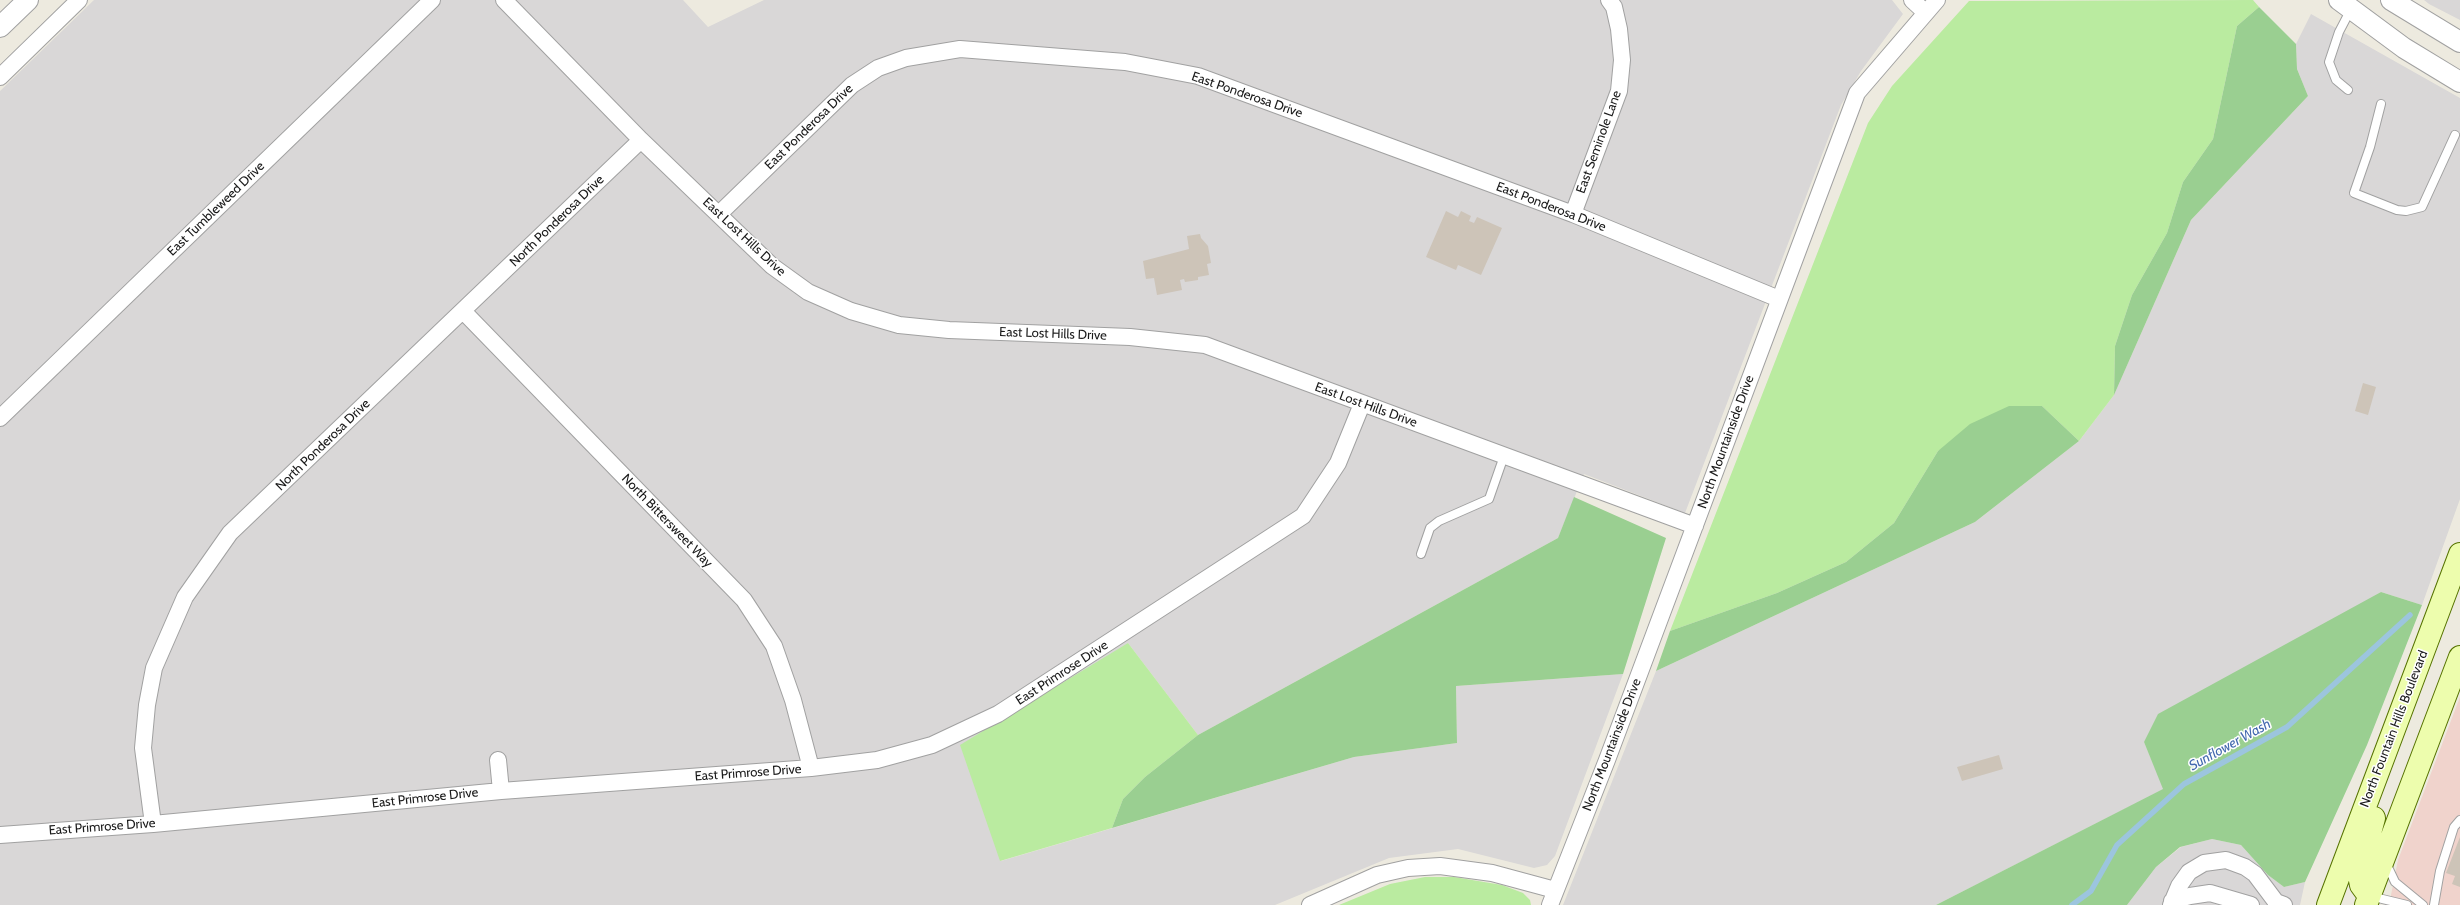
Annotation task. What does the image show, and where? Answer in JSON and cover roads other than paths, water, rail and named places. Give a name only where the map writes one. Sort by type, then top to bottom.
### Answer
[{"type":"main road","name":"North Fountain Hills Boulevard","points":[[2328,905],[2460,554]]},
{"type":"main road","points":[[2367,901],[2460,656]]},
{"type":"main road","points":[[2367,901],[2358,874],[2374,822],[2379,769]]},
{"type":"street","points":[[0,27],[28,0]]},
{"type":"street","points":[[0,77],[79,0]]},
{"type":"street","name":"East Tumbleweed Drive","points":[[0,418],[432,0]]},
{"type":"street","name":"East Lost Hills Drive","points":[[504,0],[641,140],[772,266],[808,292],[851,312],[899,324],[949,330],[1130,337],[1204,345],[1695,526]]},
{"type":"street","name":"East Seminole Lane","points":[[1573,214],[1619,91],[1622,60],[1619,29],[1614,7],[1609,0]]},
{"type":"street","points":[[1912,0],[1925,12]]},
{"type":"street","name":"North Mountainside Drive","points":[[1552,898],[1607,760],[1857,93],[1925,12],[1937,0]]},
{"type":"street","points":[[2391,0],[2460,42]]},
{"type":"street","points":[[2349,3],[2404,48],[2460,82]]},
{"type":"street","name":"East Ponderosa Drive","points":[[719,214],[852,85],[878,68],[906,58],[960,49],[1125,62],[1198,76],[1573,214],[1779,299]]},
{"type":"street","name":"North Ponderosa Drive","points":[[153,824],[143,748],[147,704],[154,668],[185,597],[230,533],[641,140]]},
{"type":"street","name":"North Bittersweet Way","points":[[463,311],[744,600],[774,646],[793,700],[811,768]]},
{"type":"street","name":"East Primrose Drive","points":[[0,835],[153,824],[501,791],[811,768],[877,760],[932,745],[998,714],[1303,516],[1338,463],[1362,404]]},
{"type":"street","points":[[498,760],[501,791]]},
{"type":"street","points":[[2171,903],[2179,886],[2190,872],[2204,863],[2226,860],[2236,862],[2254,874],[2276,904]]},
{"type":"street","points":[[1310,905],[1377,875],[1408,868],[1440,866],[1492,873],[1552,898]]},
{"type":"street","points":[[2171,903],[2190,896],[2210,893],[2251,905]]},
{"type":"lane","points":[[2348,90],[2336,80],[2330,62],[2337,36],[2349,3]]},
{"type":"lane","points":[[2381,104],[2370,147],[2354,193],[2397,210],[2406,211],[2422,207],[2455,135]]},
{"type":"lane","points":[[1421,554],[1430,528],[1439,521],[1489,499],[1504,456]]},
{"type":"lane","points":[[2434,905],[2440,871],[2451,835],[2454,827],[2460,820]]},
{"type":"lane","points":[[2384,858],[2395,882],[2423,905]]},
{"type":"lane","points":[[2367,901],[2407,905]]},
{"type":"waterway","name":"Sunflower Wash","points":[[2072,905],[2091,891],[2117,845],[2184,784],[2287,727],[2410,615]]}]
